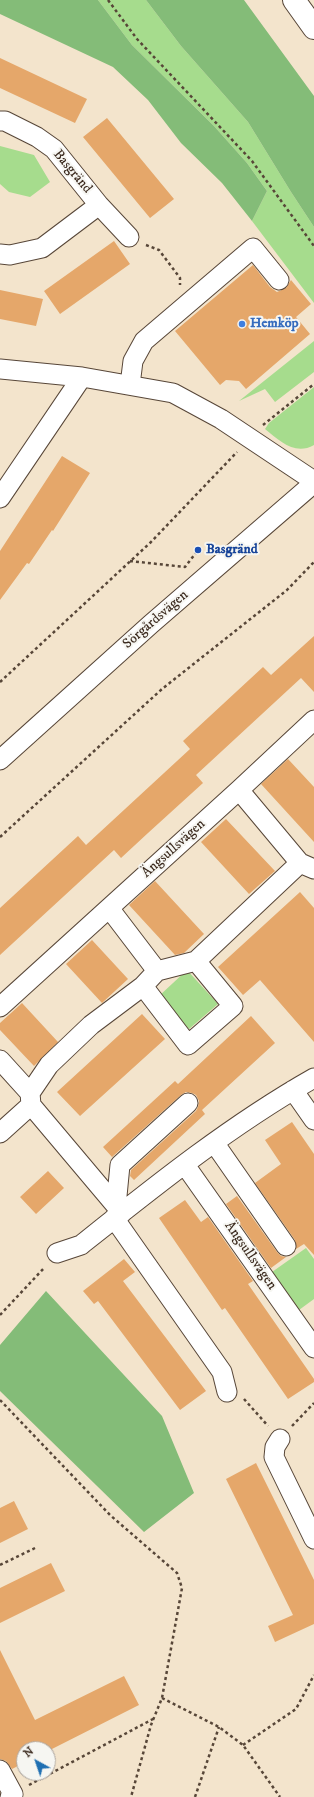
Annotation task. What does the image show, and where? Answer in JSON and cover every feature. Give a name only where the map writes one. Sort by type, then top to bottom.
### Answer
[{"type":"main road","points":[[294,0],[314,28]]},
{"type":"street","name":"Basgränd","points":[[0,121],[37,137],[54,149],[99,205],[129,237]]},
{"type":"street","name":"Basgränd","points":[[0,254],[10,255],[42,248],[99,205]]},
{"type":"street","points":[[130,385],[133,361],[144,341],[253,248],[279,280]]},
{"type":"street","points":[[0,369],[82,377],[173,393],[222,418],[314,482]]},
{"type":"street","points":[[0,498],[82,377]]},
{"type":"street","name":"Sörgårdsvägen","points":[[0,760],[151,624],[314,482]]},
{"type":"street","name":"Ängsullsvägen","points":[[0,1007],[314,720]]},
{"type":"street","points":[[0,1133],[30,1099],[49,1065],[91,1024],[143,986],[157,971],[196,961],[307,866],[239,790]]},
{"type":"street","points":[[109,908],[157,971]]},
{"type":"street","points":[[143,986],[188,1046],[232,1006],[196,961]]},
{"type":"street","points":[[0,1060],[117,1212],[222,1372],[227,1392]]},
{"type":"street","points":[[57,1253],[81,1245],[117,1212],[293,1090],[314,1078]]},
{"type":"street","points":[[293,1090],[314,1120]]},
{"type":"street","points":[[117,1212],[120,1165],[188,1103]]},
{"type":"street","points":[[210,1147],[241,1193],[286,1246]]},
{"type":"street","name":"Ängsullsvägen","points":[[186,1165],[314,1348]]},
{"type":"street","points":[[280,1439],[275,1447],[274,1456],[314,1539]]},
{"type":"street","points":[[0,1770],[11,1795]]},
{"type":"path","points":[[108,0],[137,39],[252,161],[314,246]]},
{"type":"path","points":[[129,237],[158,250],[180,278],[183,307]]},
{"type":"path","points":[[0,682],[130,561],[261,427],[314,384]]},
{"type":"path","points":[[130,561],[185,567],[198,550]]},
{"type":"path","points":[[0,838],[162,689],[287,590],[314,562]]},
{"type":"path","points":[[0,1315],[57,1253]]},
{"type":"path","points":[[227,1392],[243,1398],[280,1439],[314,1403]]},
{"type":"path","points":[[0,1400],[110,1515],[177,1573],[182,1588],[162,1698],[154,1719],[131,1797]]},
{"type":"path","points":[[0,1565],[35,1548]]},
{"type":"path","points":[[243,1745],[296,1709],[314,1675]]},
{"type":"path","points":[[162,1698],[219,1727],[243,1745],[280,1797]]},
{"type":"path","points":[[11,1795],[154,1719]]},
{"type":"path","points":[[195,1797],[219,1727]]},
{"type":"green space","points":[[0,0],[98,0],[132,45],[214,126],[247,163],[267,191],[252,221],[222,183],[181,143],[148,100],[113,67],[0,14]]},
{"type":"green space","points":[[98,0],[146,0],[181,46],[248,122],[314,227],[314,303],[252,221],[267,191],[247,163],[214,126],[132,45]]},
{"type":"green space","points":[[146,0],[244,0],[314,96],[314,227],[248,122],[181,46]]},
{"type":"green space","points":[[0,146],[34,155],[50,182],[30,197],[9,192],[0,184]]},
{"type":"green space","points":[[314,341],[314,372],[275,402],[265,389],[239,401]]},
{"type":"green space","points":[[314,387],[314,445],[307,448],[294,448],[288,446],[265,429],[269,423]]},
{"type":"green space","points":[[187,970],[218,1004],[189,1029],[159,996]]},
{"type":"green space","points":[[306,1248],[314,1259],[314,1299],[299,1310],[272,1272]]},
{"type":"green space","points":[[46,1291],[162,1416],[194,1493],[144,1532],[0,1391],[0,1345]]},
{"type":"building","points":[[0,58],[87,99],[75,123],[0,88]]},
{"type":"building","points":[[107,118],[174,199],[150,218],[83,137]]},
{"type":"building","points":[[114,241],[130,264],[60,314],[44,291]]},
{"type":"building","name":"Hemköp","points":[[253,265],[270,287],[277,292],[286,288],[291,280],[311,304],[296,317],[310,334],[246,389],[239,381],[226,380],[220,385],[175,331]]},
{"type":"building","points":[[0,290],[43,299],[36,326],[0,319]]},
{"type":"building","points":[[62,456],[90,473],[53,531],[52,530],[29,564],[27,563],[0,600],[0,551]]},
{"type":"building","points":[[314,636],[314,692],[301,678],[196,775],[203,783],[121,858],[114,850],[0,955],[0,908],[78,836],[86,845],[190,749],[183,741],[263,667],[271,675]]},
{"type":"building","points":[[288,759],[314,787],[314,842],[261,784]]},
{"type":"building","points":[[226,819],[275,871],[249,894],[201,842]]},
{"type":"building","points":[[155,881],[204,934],[184,953],[175,955],[129,905]]},
{"type":"building","points":[[300,892],[314,908],[314,1042],[260,980],[243,995],[218,967]]},
{"type":"building","points":[[92,940],[128,979],[102,1003],[66,964]]},
{"type":"building","points":[[22,1003],[58,1042],[34,1066],[0,1030],[0,1023]]},
{"type":"building","points":[[142,1014],[165,1039],[80,1116],[57,1092]]},
{"type":"building","points":[[251,1016],[275,1043],[202,1110],[205,1114],[134,1180],[130,1176],[131,1170],[196,1111],[199,1101],[196,1095],[186,1092],[181,1095],[112,1157],[103,1147],[175,1081],[178,1084]]},
{"type":"building","points":[[292,1122],[314,1154],[314,1255],[304,1244],[296,1249],[295,1240],[255,1183],[281,1164],[265,1140]]},
{"type":"building","points":[[48,1171],[64,1188],[36,1214],[20,1197]]},
{"type":"building","points":[[237,1196],[277,1252],[281,1256],[286,1257],[271,1268],[226,1204]]},
{"type":"building","points":[[185,1200],[201,1222],[208,1217],[253,1281],[248,1284],[314,1379],[314,1382],[288,1399],[225,1308],[222,1310],[159,1218]]},
{"type":"building","points":[[124,1259],[135,1272],[123,1281],[206,1391],[180,1410],[98,1301],[94,1304],[83,1291]]},
{"type":"building","points":[[256,1463],[314,1580],[314,1624],[275,1642],[268,1626],[293,1615],[226,1479]]},
{"type":"building","points":[[14,1501],[28,1529],[0,1543],[0,1508]]},
{"type":"building","points":[[51,1563],[65,1591],[0,1623],[0,1588]]},
{"type":"building","points":[[0,1650],[35,1720],[124,1676],[139,1705],[56,1747],[56,1741],[16,1741],[16,1767],[12,1769],[6,1761],[0,1759]]},
{"type":"place","name":"Hemköp","points":[[242,324]]},
{"type":"place","name":"Basgränd","points":[[198,550]]}]
